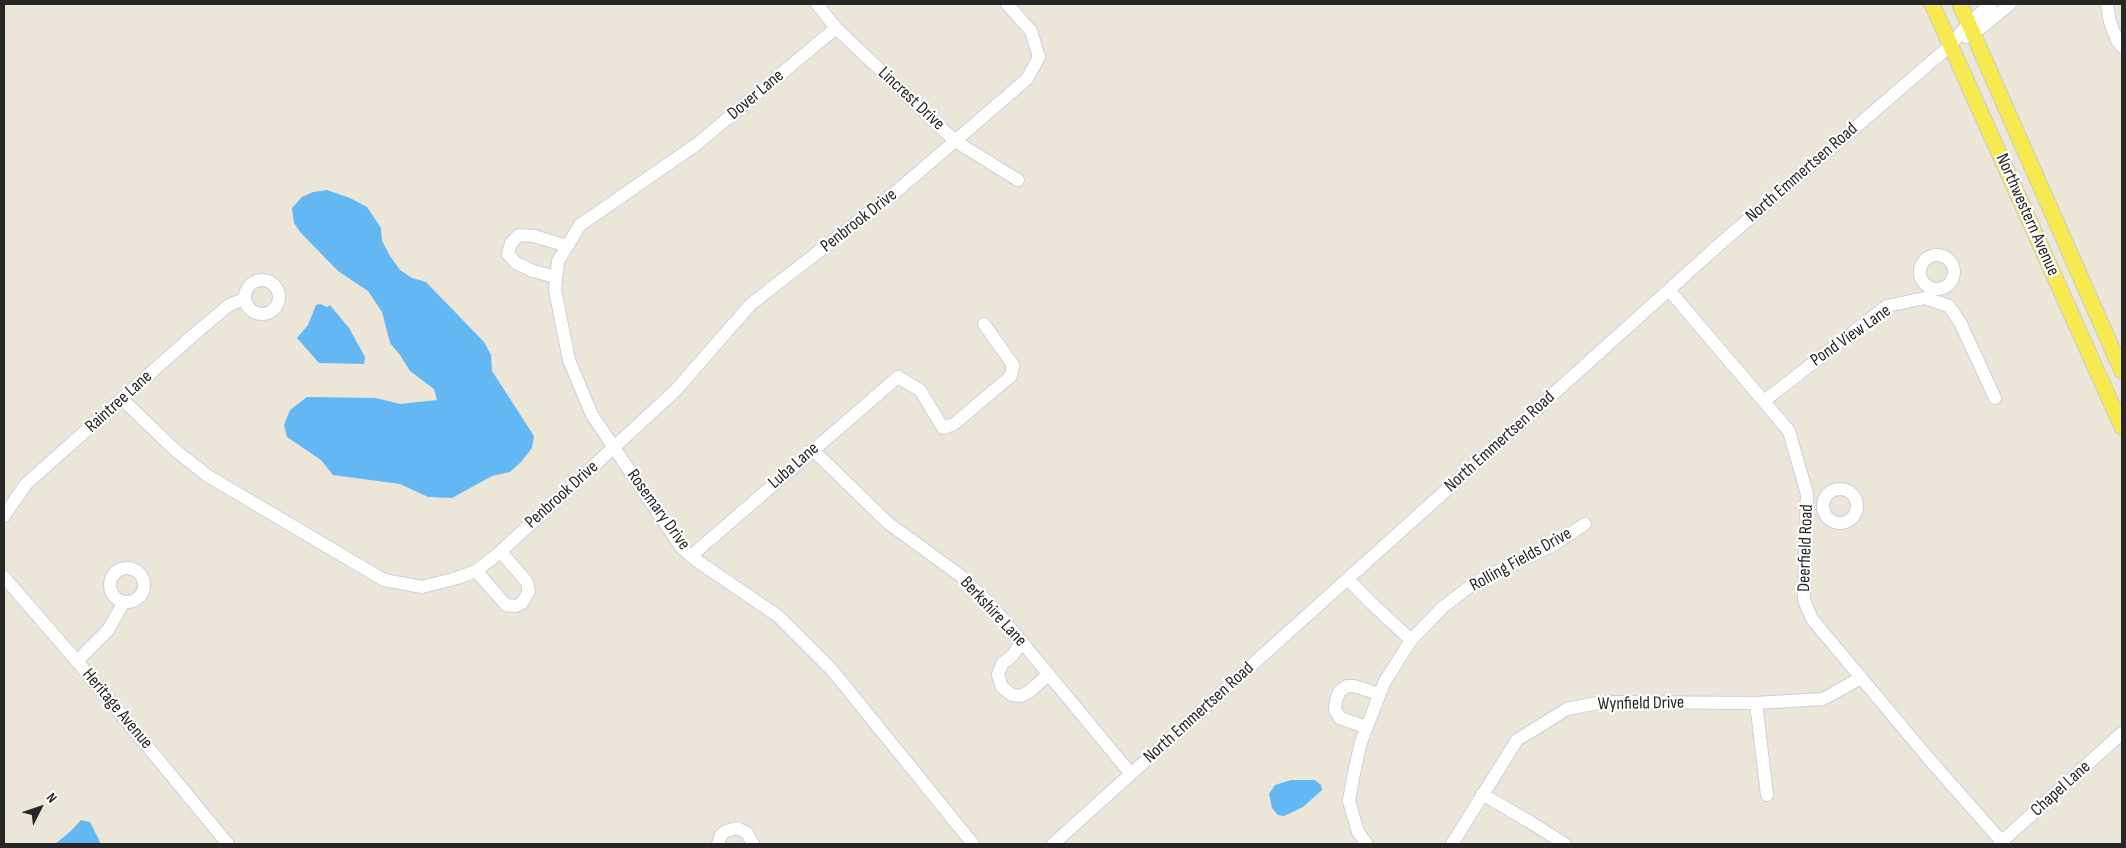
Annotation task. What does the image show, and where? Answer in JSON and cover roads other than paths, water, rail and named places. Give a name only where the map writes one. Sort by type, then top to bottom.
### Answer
[{"type":"main road","name":"Northwestern Avenue","points":[[1932,4],[2122,427]]},
{"type":"main road","name":"Northwestern Avenue","points":[[1960,4],[2122,371]]},
{"type":"main road","points":[[2088,350],[2110,342]]},
{"type":"street","name":"Lincrest Drive","points":[[817,4],[836,28],[955,141],[1018,180]]},
{"type":"street","name":"Penbrook Drive","points":[[122,399],[175,450],[208,476],[384,580],[422,587],[476,571],[501,552],[675,391],[751,304],[898,190],[1027,79],[1039,57],[1031,31],[1007,4]]},
{"type":"street","points":[[1971,29],[1991,4]]},
{"type":"street","points":[[1971,29],[2010,4]]},
{"type":"street","points":[[2107,4],[2110,22],[2122,47]]},
{"type":"street","name":"Dover Lane","points":[[674,160],[697,144],[836,28]]},
{"type":"street","name":"North Emmertsen Road","points":[[1053,844],[1669,290],[1971,29]]},
{"type":"street","name":"Rosemary Drive","points":[[674,160],[580,224],[558,261],[555,290],[569,360],[592,415],[681,546],[691,556],[778,616],[832,670],[973,844]]},
{"type":"street","points":[[556,277],[533,271],[516,263],[508,254],[510,243],[519,235],[534,236],[567,246]]},
{"type":"street","name":"Deerfield Road","points":[[1669,290],[1789,431],[1807,494],[1804,600],[1812,619],[2002,843]]},
{"type":"street","name":"Pond View Lane","points":[[1764,401],[1887,306],[1925,298],[1931,294],[1949,306],[1960,322],[1994,398]]},
{"type":"street","name":"Raintree Lane","points":[[4,516],[26,484],[230,305],[244,299]]},
{"type":"street","name":"Luba Lane","points":[[691,556],[898,377],[920,390],[944,428],[954,424],[1011,376],[1013,365],[984,324]]},
{"type":"street","name":"Berkshire Lane","points":[[813,450],[888,523],[962,576],[992,606],[1131,774]]},
{"type":"street","points":[[1807,505],[1823,504]]},
{"type":"street","name":"Rolling Fields Drive","points":[[1367,844],[1358,832],[1350,802],[1354,773],[1366,727],[1378,694],[1411,640],[1443,607],[1476,582],[1555,544],[1585,524]]},
{"type":"street","points":[[476,571],[506,605],[516,606],[522,603],[529,591],[527,582],[501,552]]},
{"type":"street","name":"Heritage Avenue","points":[[4,577],[228,844]]},
{"type":"street","points":[[1348,578],[1368,601],[1411,640]]},
{"type":"street","points":[[76,661],[108,630],[124,602]]},
{"type":"street","points":[[1022,641],[1013,655],[1002,664],[998,675],[1002,687],[1012,695],[1021,696],[1030,691],[1049,674]]},
{"type":"street","name":"Wynfield Drive","points":[[1452,844],[1516,740],[1567,709],[1603,702],[1756,704],[1823,699],[1861,678]]},
{"type":"street","points":[[1366,727],[1340,718],[1335,710],[1339,692],[1346,686],[1354,686],[1378,694]]},
{"type":"street","points":[[1756,704],[1767,795]]},
{"type":"street","name":"Chapel Lane","points":[[2002,843],[2122,733]]},
{"type":"street","points":[[1482,794],[1565,844]]},
{"type":"street","points":[[718,844],[726,831],[738,828],[747,833],[753,844]]},
{"type":"water","points":[[327,190],[350,198],[367,207],[381,228],[382,241],[400,270],[412,278],[426,282],[484,342],[491,355],[492,371],[534,436],[532,448],[510,472],[492,476],[452,498],[428,497],[400,484],[333,475],[321,460],[287,437],[284,425],[290,410],[307,397],[376,398],[400,404],[437,400],[434,389],[410,371],[390,343],[382,312],[368,291],[338,271],[301,233],[294,223],[292,208],[302,197],[313,192]]},
{"type":"water","points":[[320,304],[327,307],[330,305],[349,328],[365,357],[364,364],[319,363],[297,338],[308,325],[316,305]]},
{"type":"water","points":[[1291,780],[1315,780],[1321,785],[1322,790],[1303,807],[1284,816],[1278,815],[1272,808],[1269,794],[1275,785]]},
{"type":"water","points":[[81,820],[90,822],[101,844],[55,844],[71,831]]}]
